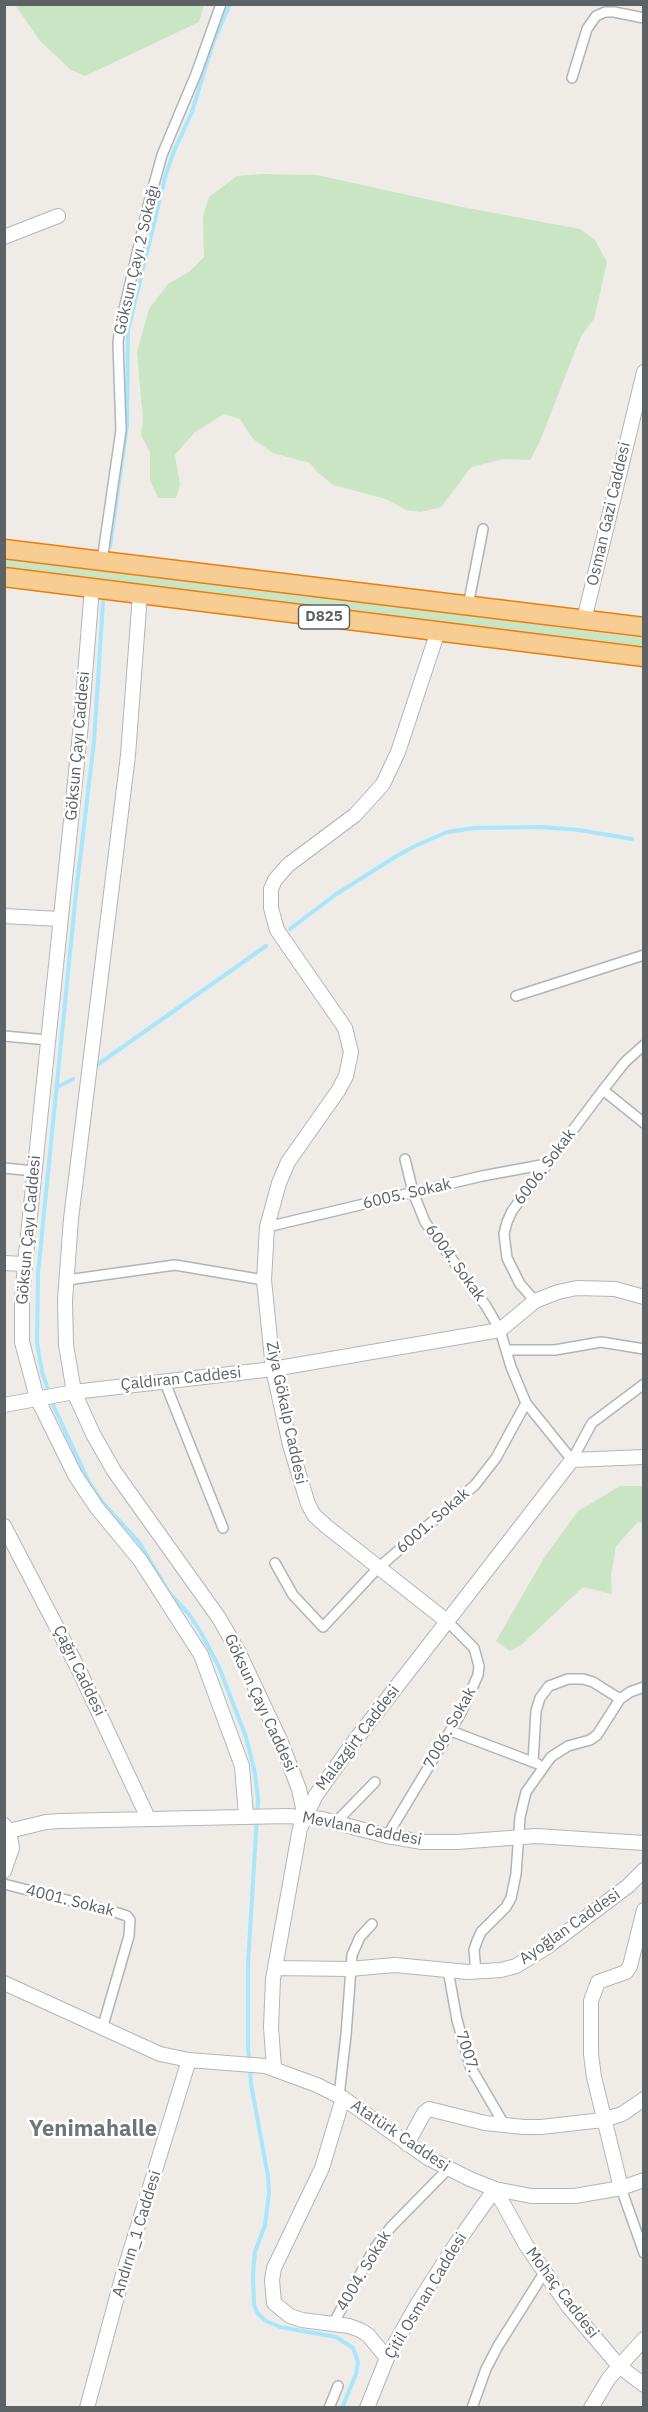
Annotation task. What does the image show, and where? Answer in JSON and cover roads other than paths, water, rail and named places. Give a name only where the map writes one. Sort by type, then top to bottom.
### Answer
[{"type":"highway","name":"D825","points":[[4,549],[644,627]]},
{"type":"highway","name":"D825","points":[[4,577],[644,657]]},
{"type":"street","name":"Göksun Çayı 2 Sokağı","points":[[102,561],[121,430],[118,343],[120,327],[147,206],[162,155],[196,74],[221,4]]},
{"type":"street","points":[[572,78],[587,29],[596,16],[604,12],[614,12],[644,18]]},
{"type":"street","points":[[4,237],[57,216]]},
{"type":"street","name":"Osman Gazi Caddesi","points":[[584,620],[639,408],[644,372]]},
{"type":"street","points":[[468,606],[483,529]]},
{"type":"street","name":"Göksun Çayı Caddesi","points":[[92,588],[81,724],[25,1264],[22,1342],[40,1397],[63,1454],[84,1488],[140,1560],[195,1644],[223,1711],[238,1756],[249,1816]]},
{"type":"street","name":"Göksun Çayı Caddesi","points":[[140,594],[128,755],[82,1125],[67,1280],[65,1329],[70,1393],[114,1471],[213,1611],[239,1653],[280,1740],[298,1789],[304,1817]]},
{"type":"street","name":"Ziya Gökalp Caddesi","points":[[438,631],[398,752],[383,784],[355,815],[288,865],[275,880],[271,889],[271,908],[277,930],[345,1028],[351,1052],[348,1069],[338,1091],[283,1171],[267,1227],[264,1280],[273,1369],[290,1444],[308,1504],[314,1515],[326,1526],[448,1622]]},
{"type":"street","points":[[4,916],[60,919]]},
{"type":"street","points":[[516,996],[644,955]]},
{"type":"street","points":[[4,1036],[48,1040]]},
{"type":"street","name":"6006. Sokak","points":[[535,1301],[513,1272],[504,1246],[504,1234],[512,1211],[625,1062],[644,1045]]},
{"type":"street","points":[[603,1090],[644,1123]]},
{"type":"street","name":"6004. Sokak","points":[[405,1159],[413,1192],[434,1237],[486,1306],[500,1330],[510,1367],[526,1403],[572,1460]]},
{"type":"street","name":"6005. Sokak","points":[[267,1227],[482,1176],[547,1164]]},
{"type":"street","points":[[4,1168],[34,1171]]},
{"type":"street","points":[[4,1263],[25,1264]]},
{"type":"street","points":[[67,1280],[175,1265],[264,1280]]},
{"type":"street","points":[[500,1330],[535,1301],[558,1292],[595,1287],[615,1289],[644,1297]]},
{"type":"street","name":"Çaldıran Caddesi","points":[[4,1405],[40,1397],[164,1380],[273,1369],[500,1330]]},
{"type":"street","points":[[506,1350],[555,1350],[601,1342],[644,1349]]},
{"type":"street","points":[[164,1380],[223,1528]]},
{"type":"street","points":[[572,1460],[592,1423],[644,1384]]},
{"type":"street","name":"6001. Sokak","points":[[275,1563],[293,1596],[323,1626],[378,1568],[475,1485],[500,1452],[526,1403]]},
{"type":"street","points":[[572,1460],[644,1457]]},
{"type":"street","name":"Malazgirt Caddesi","points":[[269,2067],[271,2001],[275,1968],[295,1852],[304,1817],[316,1795],[353,1743],[572,1460]]},
{"type":"street","name":"Çağrı Caddesi","points":[[4,1526],[78,1668],[148,1818]]},
{"type":"street","name":"7006. Sokak","points":[[387,1836],[451,1731],[472,1690],[479,1666],[474,1648],[448,1622]]},
{"type":"street","points":[[533,1762],[536,1711],[540,1698],[549,1686],[568,1679],[583,1679],[593,1682],[620,1699]]},
{"type":"street","points":[[476,1972],[474,1950],[481,1932],[507,1906],[511,1898],[516,1874],[520,1817],[526,1792],[543,1766],[560,1750],[590,1740],[597,1735],[620,1699],[644,1687]]},
{"type":"street","points":[[451,1731],[543,1766]]},
{"type":"street","points":[[336,1822],[375,1782]]},
{"type":"street","name":"Mevlana Caddesi","points":[[7,1828],[46,1822],[288,1816],[336,1822],[387,1836],[438,1842],[518,1836],[644,1843]]},
{"type":"street","points":[[4,1871],[12,1848],[7,1828]]},
{"type":"street","name":"Ayoğlan Caddesi","points":[[275,1968],[350,1969],[396,1965],[476,1972],[501,1970],[527,1960],[619,1893],[644,1870]]},
{"type":"street","name":"4001. Sokak","points":[[4,1884],[118,1913],[127,1916],[130,1920],[129,1936],[102,2029]]},
{"type":"street","points":[[642,2246],[621,2188],[603,2120],[591,2054],[591,2001],[598,1982],[626,1972],[630,1966],[644,1910]]},
{"type":"street","points":[[372,1924],[356,1944],[350,1969],[341,2097],[322,2168],[279,2254],[272,2280],[273,2302],[280,2309],[302,2320],[360,2330],[368,2335],[387,2358]]},
{"type":"street","name":"7007.","points":[[448,1970],[457,2020],[470,2066],[505,2126]]},
{"type":"street","name":"Atatürk Caddesi","points":[[4,1983],[160,2054],[189,2060],[269,2067],[341,2097],[407,2144],[448,2169],[495,2189],[550,2197],[575,2196],[621,2188],[644,2180]]},
{"type":"street","name":"Andırın_1 Caddesi","points":[[87,2408],[122,2278],[189,2060]]},
{"type":"street","points":[[407,2144],[424,2113],[429,2109],[505,2126],[541,2127],[603,2120],[621,2114],[644,2099]]},
{"type":"street","name":"4004. Sokak","points":[[333,2324],[378,2244],[391,2227],[448,2169]]},
{"type":"street","name":"Mohaç Caddesi","points":[[495,2189],[544,2273],[568,2306],[619,2366],[644,2385]]},
{"type":"street","name":"Çitil Osman Caddesi","points":[[367,2408],[387,2358],[432,2281],[495,2189]]},
{"type":"street","points":[[472,2408],[486,2369],[498,2346],[544,2273]]},
{"type":"street","points":[[591,2408],[600,2391],[619,2366],[644,2340]]},
{"type":"street","points":[[329,2408],[338,2386]]},
{"type":"waterway","points":[[110,547],[127,425],[128,330],[166,174],[192,112],[213,43],[230,4]]},
{"type":"waterway","points":[[103,602],[94,742],[76,893],[38,1273],[37,1343],[42,1372],[54,1407],[89,1482],[103,1503],[139,1542],[170,1594],[189,1614],[200,1631],[219,1667],[246,1737],[255,1773],[258,1800],[248,1964],[248,2046],[251,2084],[269,2193],[265,2225],[255,2252],[254,2305],[258,2314],[266,2321],[280,2327],[336,2337],[353,2348],[358,2362],[356,2374],[342,2408]]},
{"type":"waterway","points":[[290,929],[335,895],[395,857],[447,832],[475,828],[541,827],[579,830],[632,839]]},
{"type":"waterway","points":[[97,1065],[266,946]]},
{"type":"waterway","points":[[57,1087],[73,1079]]},
{"type":"district","name":"Yenimahalle","points":[[93,2130]]}]
